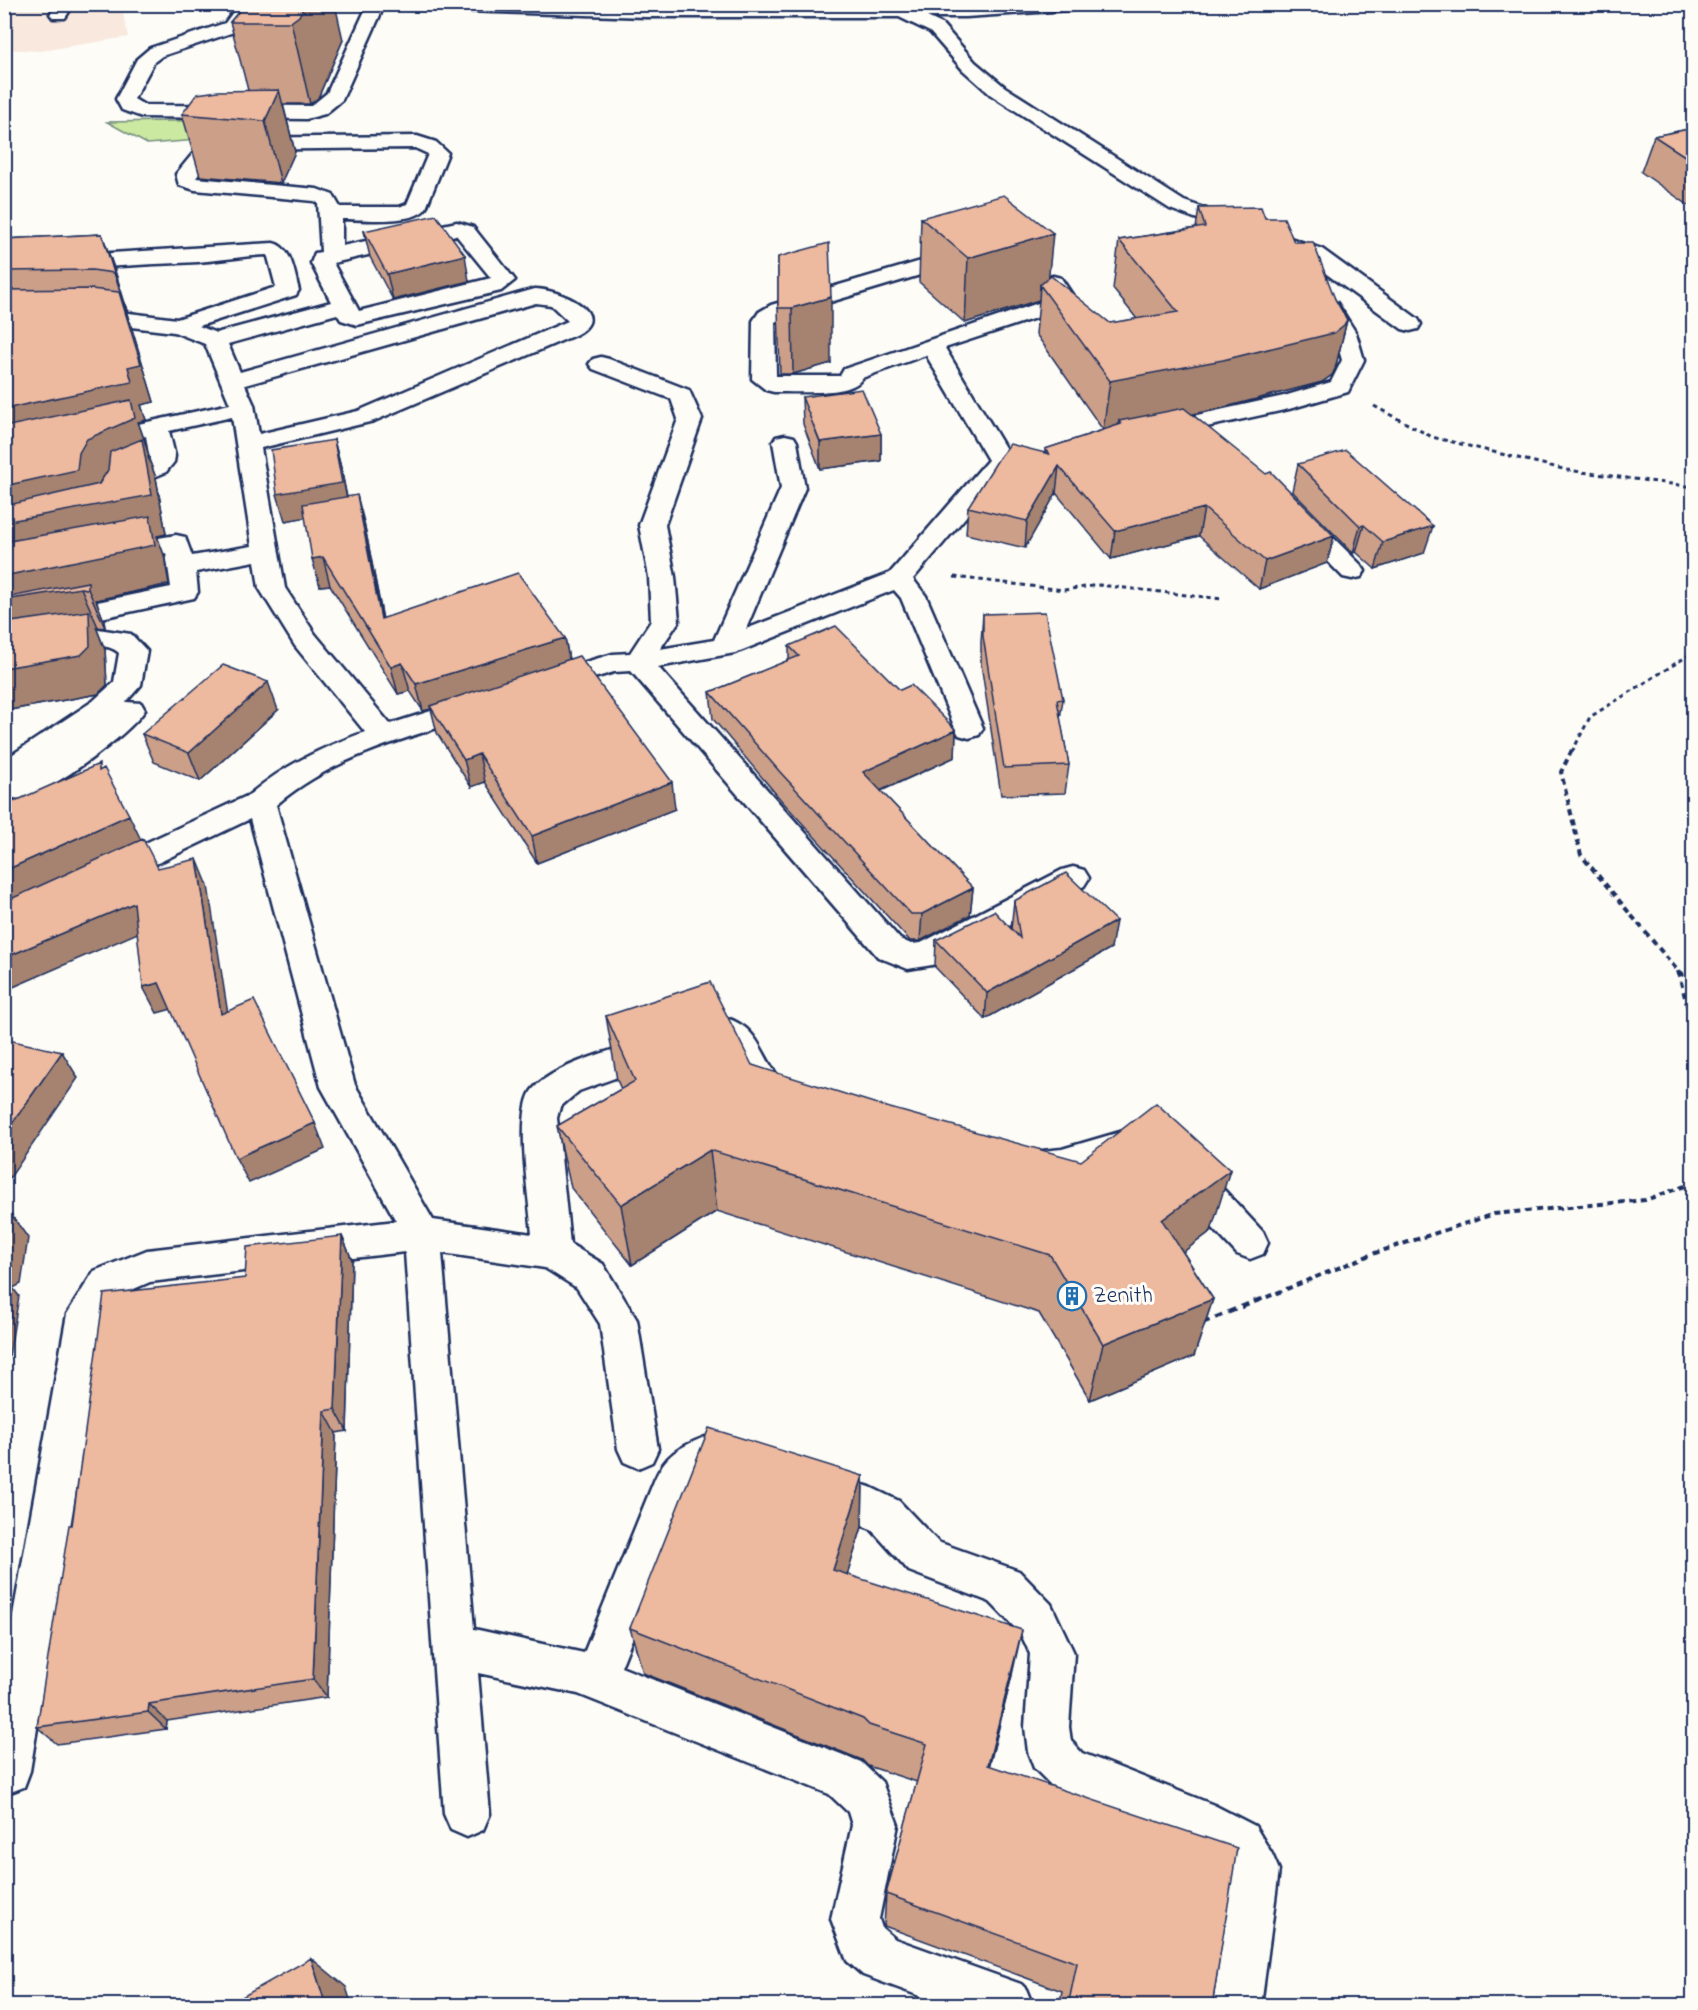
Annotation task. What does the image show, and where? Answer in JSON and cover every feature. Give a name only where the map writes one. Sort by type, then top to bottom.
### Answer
[{"type":"street","points":[[248,4],[229,33],[156,52],[146,59],[125,99],[129,106],[142,111],[306,113],[318,110],[335,96],[377,4]]},
{"type":"street","points":[[407,4],[898,10],[1084,4]]},
{"type":"street","points":[[898,10],[936,28],[969,66],[998,91],[1177,205],[1314,254],[1410,324]]},
{"type":"street","points":[[330,213],[401,213],[416,208],[438,153],[429,146],[417,142],[235,144],[207,149],[186,174],[186,181],[195,184],[317,195],[326,199],[330,213],[332,255]]},
{"type":"street","points":[[457,228],[466,231],[504,280],[493,286],[368,317],[349,315],[322,263],[323,258],[332,255],[457,228]]},
{"type":"street","points":[[4,270],[102,259],[262,249],[273,249],[279,257],[288,290],[178,326]]},
{"type":"street","points":[[981,249],[779,310],[767,317],[764,321],[764,379],[774,385],[844,383],[850,380],[852,374],[1058,303],[1062,296],[1056,285],[1038,271]]},
{"type":"street","points":[[232,381],[535,296],[550,295],[561,300],[579,317],[579,324],[567,330],[366,416],[249,444]]},
{"type":"street","points":[[4,318],[105,317],[178,326],[215,340],[344,306]]},
{"type":"street","points":[[1137,434],[1213,430],[1289,402],[1340,387],[1353,360],[1345,333],[1329,308]]},
{"type":"street","points":[[215,340],[242,408],[272,588],[305,640],[384,736]]},
{"type":"street","points":[[90,882],[260,802],[271,790],[303,769],[384,736],[613,663],[638,662],[725,647],[903,575],[1012,458],[932,345]]},
{"type":"street","points":[[601,364],[681,394],[690,419],[652,525],[662,577],[665,621],[638,662]]},
{"type":"street","points":[[74,445],[242,408]]},
{"type":"street","points":[[109,510],[109,490],[113,484],[162,464],[164,458],[156,427]]},
{"type":"street","points":[[725,647],[793,488],[785,442]]},
{"type":"street","points":[[1278,496],[1352,571]]},
{"type":"street","points":[[4,630],[179,595],[186,590],[178,546],[173,543],[86,558]]},
{"type":"street","points":[[182,566],[266,551]]},
{"type":"street","points":[[903,575],[969,728]]},
{"type":"street","points":[[4,653],[98,638],[121,640],[133,651],[127,685],[103,708],[4,774]]},
{"type":"street","points":[[638,662],[889,948],[908,957],[927,955],[1073,878]]},
{"type":"street","points":[[4,797],[88,749],[114,729],[131,710]]},
{"type":"street","points":[[260,802],[338,1087],[422,1234],[467,1814]]},
{"type":"street","points":[[552,1254],[540,1118],[544,1100],[567,1081],[704,1033],[724,1029],[739,1040],[766,1088],[804,1116]]},
{"type":"street","points":[[1002,1164],[1036,1168],[1062,1164],[1143,1140],[1166,1152],[1250,1243]]},
{"type":"street","points":[[8,1772],[86,1314],[107,1283],[147,1266],[422,1234],[552,1254],[590,1276],[618,1320],[638,1449]]},
{"type":"street","points":[[595,1679],[674,1481],[684,1468],[705,1456],[870,1507],[885,1515],[924,1557],[1004,1586],[1036,1619],[1052,1653],[1047,1727],[1050,1752],[1067,1769],[1198,1821],[1239,1842],[1257,1870],[1237,2006]]},
{"type":"street","points":[[455,1647],[578,1672],[844,1778],[866,1798],[875,1825],[855,1919],[864,1944],[880,1958],[1004,2001],[1009,2006]]},
{"type":"path","points":[[1340,387],[1432,437],[1567,470],[1694,487]]},
{"type":"path","points":[[903,575],[1064,590],[1099,585],[1221,599]]},
{"type":"path","points":[[1694,652],[1590,717],[1561,772],[1581,855],[1677,970],[1694,984]]},
{"type":"path","points":[[1677,970],[1694,1031]]},
{"type":"path","points":[[1194,1326],[1375,1253],[1494,1214],[1645,1200],[1694,1183]]},
{"type":"shaded area","points":[[5,5],[121,5],[128,37],[40,51],[5,49]]},
{"type":"green space","points":[[291,119],[264,135],[147,144],[107,122]]},
{"type":"building","points":[[245,4],[305,4],[299,16],[291,22],[230,22]]},
{"type":"building","points":[[279,90],[265,121],[182,114],[197,94],[218,91]]},
{"type":"building","points":[[1694,128],[1694,162],[1654,136]]},
{"type":"building","points":[[1004,195],[1053,233],[968,258],[921,218]]},
{"type":"building","points":[[1261,207],[1265,218],[1284,218],[1294,242],[1313,242],[1335,299],[1347,320],[1334,333],[1223,360],[1110,381],[1040,285],[1051,276],[1110,323],[1178,312],[1119,240],[1205,227],[1199,208]]},
{"type":"building","points":[[436,215],[465,255],[387,274],[364,231]]},
{"type":"building","points":[[102,234],[114,273],[92,270],[4,271],[4,239]]},
{"type":"building","points":[[829,243],[831,297],[792,308],[778,308],[778,257]]},
{"type":"building","points":[[91,289],[119,292],[141,364],[128,367],[132,382],[4,409],[4,290]]},
{"type":"building","points":[[862,389],[881,434],[820,442],[802,397]]},
{"type":"building","points":[[131,400],[135,418],[87,439],[79,453],[77,470],[4,486],[4,427]]},
{"type":"building","points":[[1184,408],[1266,474],[1271,472],[1334,536],[1265,561],[1204,508],[1115,531],[1059,466],[1027,521],[968,507],[1010,444],[1049,454],[1045,449],[1121,424],[1119,421]]},
{"type":"building","points":[[142,439],[152,495],[4,522],[4,506],[99,484],[108,470],[110,452]]},
{"type":"building","points":[[334,440],[342,483],[277,494],[271,450]]},
{"type":"building","points":[[1346,450],[1433,526],[1383,542],[1364,525],[1360,526],[1298,464]]},
{"type":"building","points":[[357,495],[381,619],[518,573],[565,638],[416,684],[402,663],[391,667],[323,557],[312,559],[303,504]]},
{"type":"building","points":[[150,516],[155,545],[4,576],[4,542]]},
{"type":"building","points":[[88,582],[88,589],[81,588],[4,600],[4,598]]},
{"type":"building","points":[[89,611],[90,646],[81,655],[4,668],[4,623]]},
{"type":"building","points":[[1045,612],[1063,699],[1057,700],[1069,765],[1004,768],[983,636],[983,614]]},
{"type":"building","points":[[836,626],[900,690],[911,685],[956,730],[863,772],[973,888],[922,914],[911,914],[780,772],[710,692],[799,656],[789,646]]},
{"type":"building","points":[[579,656],[672,782],[532,836],[479,754],[464,760],[430,706]]},
{"type":"building","points":[[223,665],[268,682],[189,753],[142,734]]},
{"type":"building","points":[[99,764],[99,771],[104,768],[129,815],[4,871],[4,806]]},
{"type":"building","points":[[143,839],[158,868],[197,859],[221,1014],[254,1000],[315,1123],[236,1158],[159,983],[143,987],[134,903],[4,958],[4,902]]},
{"type":"building","points":[[1066,873],[1116,921],[987,993],[936,940],[994,911],[1020,938],[1014,901]]},
{"type":"building","points":[[710,982],[752,1065],[890,1108],[1081,1161],[1156,1103],[1230,1170],[1162,1220],[1213,1299],[1103,1344],[1050,1255],[710,1150],[621,1205],[557,1126],[635,1081],[606,1016]]},
{"type":"building","points":[[4,1039],[62,1052],[4,1135]]},
{"type":"building","points":[[11,1214],[4,1251],[4,1215]]},
{"type":"building","points":[[342,1236],[335,1409],[324,1411],[313,1679],[149,1704],[148,1712],[37,1727],[69,1525],[72,1525],[104,1294],[245,1278],[247,1247]]},
{"type":"building","points":[[709,1428],[863,1476],[833,1570],[1022,1630],[988,1765],[1237,1848],[1212,2006],[1068,2006],[1077,1963],[886,1894],[927,1744],[869,1725],[863,1719],[630,1628]]},
{"type":"building","points":[[311,1958],[326,2006],[226,2006]]},
{"type":"place","name":"Zenith","points":[[1072,1296]]}]
